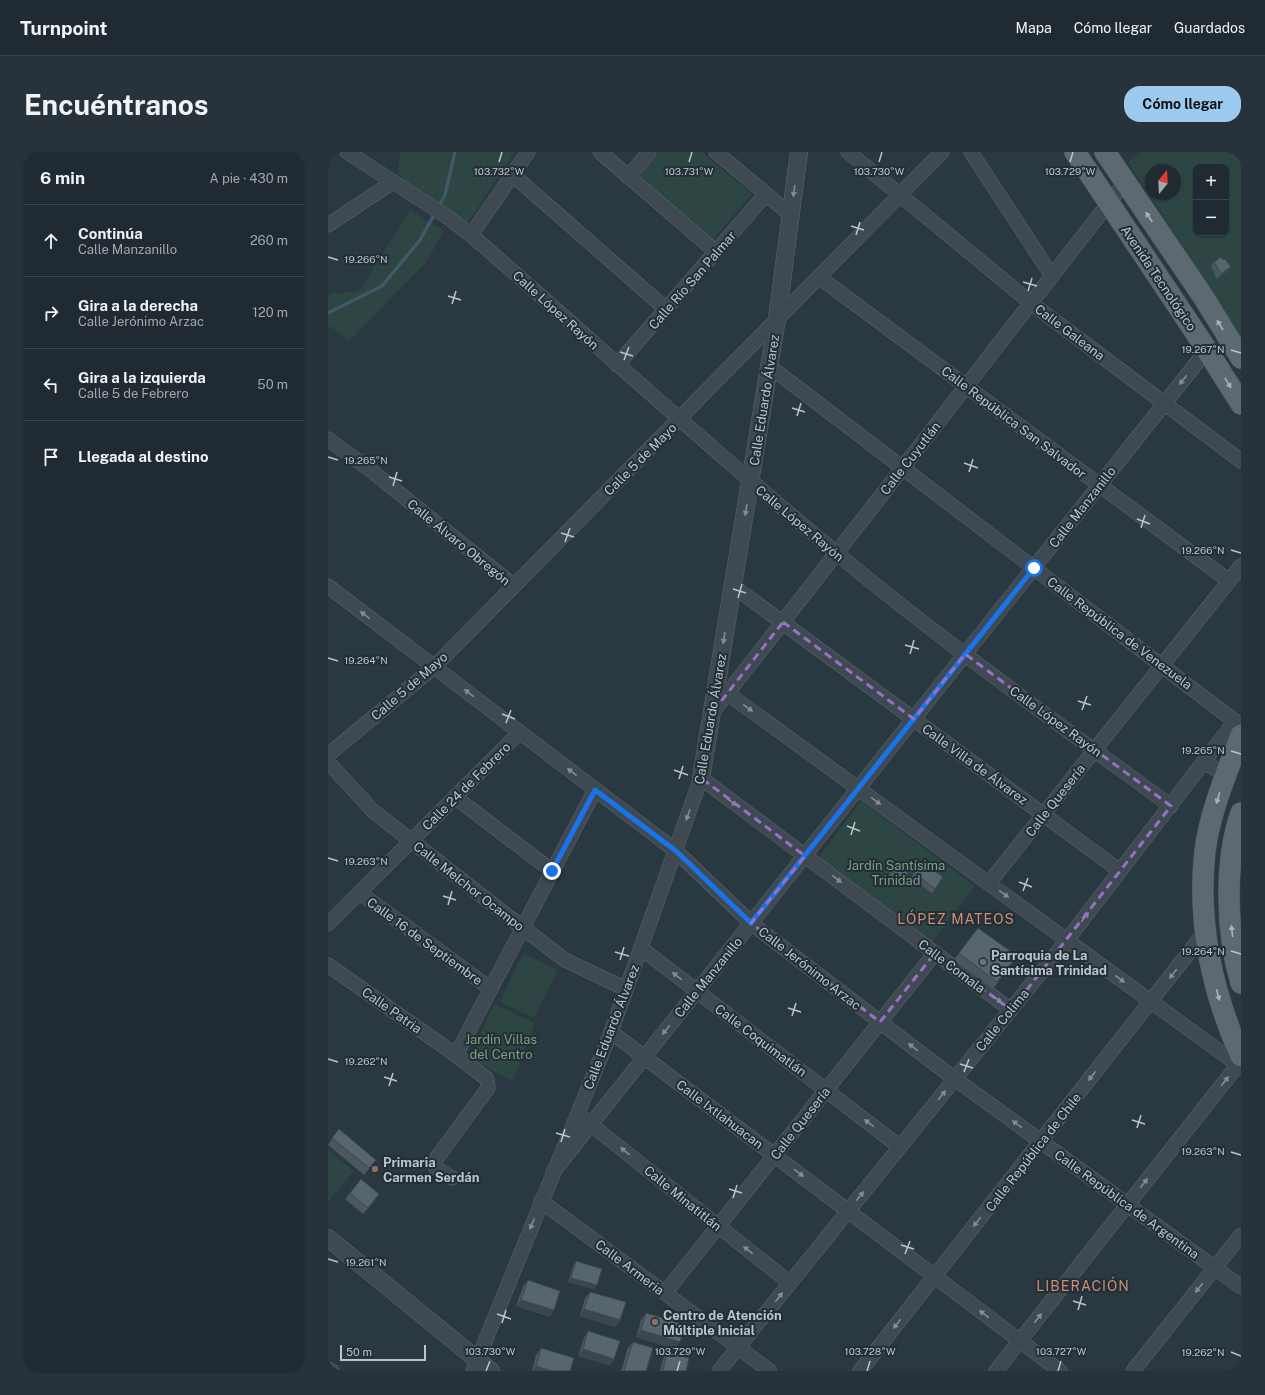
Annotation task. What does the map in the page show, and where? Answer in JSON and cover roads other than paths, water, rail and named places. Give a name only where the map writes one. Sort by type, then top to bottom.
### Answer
[{"type":"main road","name":"Avenida Tecnológico","points":[[1075,152],[1207,350],[1241,404]]},
{"type":"main road","name":"Avenida Tecnológico","points":[[1105,152],[1204,298],[1241,358]]},
{"type":"main road","points":[[1239,727],[1226,776],[1218,798],[1205,850],[1203,888],[1205,932],[1213,975],[1227,1025],[1240,1062]]},
{"type":"main road","points":[[1241,813],[1230,867],[1230,907],[1238,972],[1241,983]]},
{"type":"street","name":"Calle López Rayón","points":[[347,152],[424,201],[471,235],[750,482],[836,554],[965,654],[1171,806]]},
{"type":"street","points":[[471,235],[528,152]]},
{"type":"street","points":[[600,152],[716,252]]},
{"type":"street","points":[[628,177],[649,152]]},
{"type":"street","points":[[716,152],[790,215]]},
{"type":"street","name":"Calle Eduardo Álvarez","points":[[475,1366],[611,1032],[642,949],[701,778],[712,713],[722,689],[733,586],[770,366],[799,152]]},
{"type":"street","name":"Calle Galeana","points":[[848,152],[1031,303],[1241,461]]},
{"type":"street","name":"Calle 5 de Mayo","points":[[328,755],[434,667],[942,152]]},
{"type":"street","points":[[971,152],[1052,276]]},
{"type":"street","points":[[513,175],[666,309]]},
{"type":"street","points":[[328,224],[393,182]]},
{"type":"street","name":"Calle Cuyutlán","points":[[722,689],[783,622],[1125,182]]},
{"type":"street","name":"Calle Río San Palmar","points":[[617,365],[766,194]]},
{"type":"street","name":"Calle República San Salvador","points":[[819,277],[1229,581]]},
{"type":"street","name":"Calle Manzanillo","points":[[553,1172],[1207,350]]},
{"type":"street","name":"Calle República de Venezuela","points":[[770,366],[1162,665],[1239,727]]},
{"type":"street","name":"Calle Álvaro Obregón","points":[[328,439],[372,472],[514,586]]},
{"type":"street","name":"Calle Quesería","points":[[989,883],[1241,566]]},
{"type":"street","name":"Calle Jerónimo Arzac","points":[[328,586],[676,851],[751,923],[955,1079]]},
{"type":"street","name":"Calle Villa de Álvarez","points":[[733,586],[1120,871]]},
{"type":"street","points":[[722,689],[1151,1001],[1240,1062],[996,1371]]},
{"type":"street","name":"Calle Colima","points":[[719,1371],[1067,940],[1204,762],[1239,727]]},
{"type":"street","name":"Calle 24 de Febrero","points":[[328,924],[520,732]]},
{"type":"street","name":"Calle Melchor Ocampo","points":[[328,762],[373,811],[565,960],[626,989]]},
{"type":"street","points":[[1204,762],[1226,776]]},
{"type":"street","name":"Calle Comala","points":[[701,778],[1011,1010]]},
{"type":"street","points":[[456,1055],[595,790]]},
{"type":"street","points":[[455,797],[552,871]]},
{"type":"street","name":"Calle 16 de Septiembre","points":[[360,893],[491,989]]},
{"type":"street","name":"Calle República de Chile","points":[[860,1371],[1205,932]]},
{"type":"street","name":"Calle Coquimatlán","points":[[642,949],[900,1146]]},
{"type":"street","name":"Calle Quesería","points":[[665,1293],[934,952]]},
{"type":"street","name":"Calle Patria","points":[[328,965],[456,1055],[487,1079],[489,1083],[488,1088],[436,1159],[435,1167],[452,1178]]},
{"type":"street","name":"Calle Ixtlahuacan","points":[[611,1032],[1060,1371]]},
{"type":"street","name":"Calle República de Argentina","points":[[955,1079],[1241,1287]]},
{"type":"street","name":"Calle Minatitlán","points":[[577,1113],[790,1283]]},
{"type":"street","name":"Calle Armeria","points":[[541,1201],[770,1371]]},
{"type":"street","points":[[1133,1371],[1241,1235]]},
{"type":"street","points":[[328,1238],[475,1366],[491,1371]]},
{"type":"street","points":[[328,1369],[332,1371]]},
{"type":"waterway","points":[[438,208],[445,195],[455,152]]},
{"type":"waterway","points":[[328,313],[382,286],[420,240],[435,213]]},
{"type":"place","name":"Parroquia de La Santísima Trinidad","points":[[983,962]]},
{"type":"place","name":"Primaria Carmen Serdán","points":[[375,1169]]},
{"type":"place","name":"Centro de Atención Múltiple Inicial","points":[[655,1322]]},
{"type":"district","name":"LÓPEZ MATEOS","points":[[956,919]]},
{"type":"district","name":"LIBERACIÓN","points":[[1083,1286]]},
{"type":"park label","name":"Jardín Santísima Trinidad","points":[[896,872]]},
{"type":"park label","name":"Jardín Villas del Centro","points":[[501,1046]]}]
